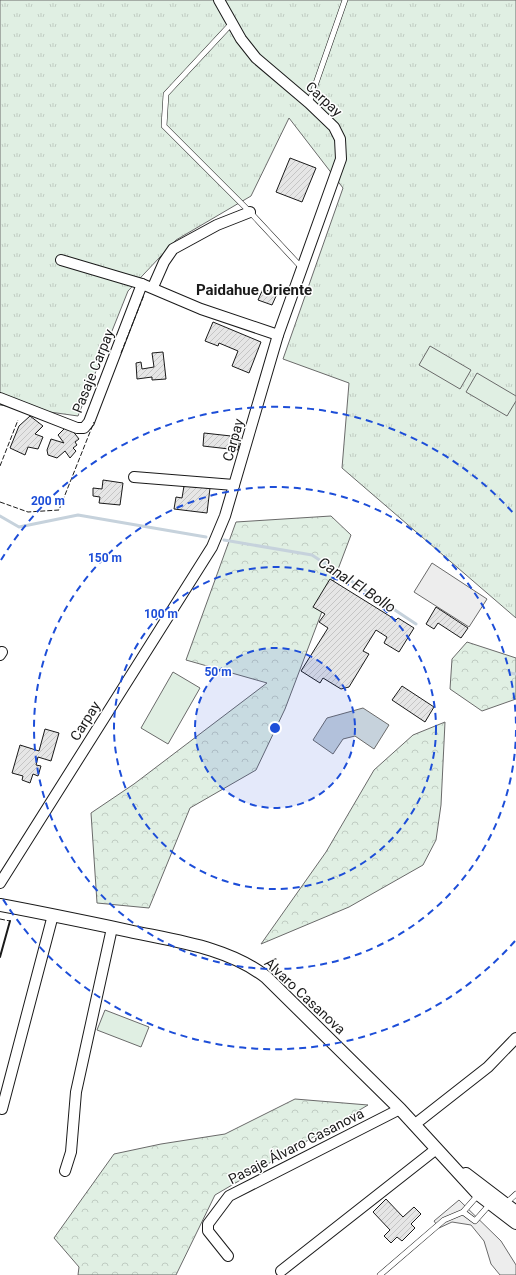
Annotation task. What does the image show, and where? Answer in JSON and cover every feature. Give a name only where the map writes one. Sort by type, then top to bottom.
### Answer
[{"type":"street","name":"Carpay","points":[[0,884],[212,547],[225,516],[278,335],[341,152],[340,139],[334,127],[309,102],[256,58],[241,39],[219,0]]},
{"type":"street","points":[[153,287],[164,262],[173,249],[217,225],[250,212]]},
{"type":"street","points":[[61,260],[153,287],[201,309],[278,335]]},
{"type":"street","name":"Pasaje Carpay","points":[[0,398],[77,428],[84,428],[89,422],[142,284]]},
{"type":"street","points":[[134,477],[234,485]]},
{"type":"street","name":"Álvaro Casanova","points":[[0,905],[204,948],[227,955],[251,966],[266,977],[400,1109],[435,1150],[478,1194],[489,1204],[516,1223]]},
{"type":"street","points":[[2,1109],[53,915]]},
{"type":"street","points":[[65,1171],[71,1152],[76,1092],[112,928]]},
{"type":"street","points":[[414,1124],[488,1067],[516,1038]]},
{"type":"street","name":"Pasaje Álvaro Casanova","points":[[228,1256],[208,1231],[208,1224],[229,1196],[400,1109]]},
{"type":"street","points":[[281,1271],[435,1150]]},
{"type":"street","name":"Álvaro Casanova","points":[[451,1166],[471,1176],[504,1205],[516,1212]]},
{"type":"lane","points":[[309,102],[345,0]]},
{"type":"lane","points":[[232,22],[166,94],[164,126],[250,212],[302,268]]},
{"type":"lane","points":[[380,1275],[444,1220],[462,1212],[478,1194]]},
{"type":"lane","points":[[462,1212],[475,1221],[489,1204],[504,1205],[516,1194]]},
{"type":"green space","points":[[0,0],[516,0],[516,618],[342,468],[349,383],[283,359],[343,188],[289,118],[251,196],[176,240],[128,291],[78,416],[0,405]]},
{"type":"green space","points":[[430,346],[471,370],[460,389],[419,365]]},
{"type":"green space","points":[[477,373],[516,396],[516,401],[507,416],[466,392]]},
{"type":"green space","points":[[331,516],[351,535],[285,709],[256,770],[190,808],[149,908],[97,903],[91,813],[134,784],[267,683],[186,660],[236,522]]},
{"type":"green space","points":[[467,642],[516,658],[516,699],[482,711],[450,689],[452,659]]},
{"type":"green space","points":[[173,672],[200,688],[168,744],[141,728]]},
{"type":"green space","points":[[445,722],[441,805],[436,840],[423,865],[349,907],[261,944],[326,852],[374,770],[413,735]]},
{"type":"green space","points":[[105,1010],[149,1027],[141,1047],[97,1030]]},
{"type":"green space","points":[[295,1099],[368,1105],[215,1195],[176,1275],[78,1275],[79,1267],[54,1238],[114,1154],[161,1144],[225,1134]]},
{"type":"shaded area","points":[[432,563],[487,599],[469,627],[414,592]]},
{"type":"shaded area","points":[[363,708],[389,725],[374,749],[355,736],[343,739],[333,754],[313,740],[327,718]]},
{"type":"shaded area","points":[[459,1200],[501,1241],[516,1265],[516,1275],[500,1275],[491,1264],[484,1241],[471,1225],[452,1222],[439,1228],[434,1221]]},
{"type":"building","points":[[290,158],[316,168],[302,202],[276,192]]},
{"type":"building","points":[[263,289],[277,294],[272,305],[258,300]]},
{"type":"building","points":[[213,322],[261,342],[249,373],[232,366],[238,351],[219,343],[218,346],[205,341]]},
{"type":"building","points":[[163,352],[166,379],[152,380],[152,377],[137,379],[136,363],[141,362],[142,369],[154,367],[152,353]]},
{"type":"building","points":[[30,416],[43,426],[35,434],[43,437],[38,449],[28,447],[25,455],[10,448],[19,426]]},
{"type":"building","points":[[68,425],[79,439],[75,442],[77,445],[73,448],[76,451],[70,458],[65,451],[57,458],[48,455],[47,450],[51,439],[64,443],[58,435]]},
{"type":"building","points":[[204,433],[240,437],[238,450],[203,446]]},
{"type":"building","points":[[103,480],[123,483],[120,505],[99,503],[100,497],[93,496],[93,488],[102,489]]},
{"type":"building","points":[[184,486],[210,488],[207,513],[174,509],[176,497],[182,498]]},
{"type":"building","points":[[330,579],[396,620],[398,618],[414,628],[399,652],[384,643],[387,637],[376,630],[363,651],[369,654],[349,687],[341,689],[323,678],[320,683],[301,671],[328,628],[319,622],[325,614],[313,607]]},
{"type":"building","points":[[436,607],[468,628],[461,638],[438,623],[434,629],[426,624]]},
{"type":"building","points":[[402,686],[434,707],[425,722],[392,700]]},
{"type":"building","points":[[45,729],[59,733],[51,761],[38,757],[36,765],[41,766],[38,776],[33,774],[30,783],[22,780],[23,776],[12,773],[20,745],[39,751]]},
{"type":"building","points":[[386,1199],[403,1217],[414,1207],[421,1214],[411,1224],[415,1228],[402,1241],[397,1237],[391,1243],[384,1236],[390,1230],[373,1212]]},
{"type":"waterway","name":"Canal El Bollo","points":[[0,516],[19,527],[78,515],[206,537]]},
{"type":"waterway","name":"Canal El Bollo","points":[[224,540],[312,555],[416,624]]},
{"type":"waterway","name":"Canal El Bollo","points":[[510,673],[516,674]]},
{"type":"fence","points":[[121,353],[144,295]]},
{"type":"fence","points":[[0,466],[18,420]]},
{"type":"fence","points":[[0,502],[28,512],[59,510],[94,422]]},
{"type":"fence","points":[[0,919],[10,921]]},
{"type":"wall","points":[[0,957],[10,921]]},
{"type":"district","name":"Paidahue Oriente","points":[[254,290]]}]
